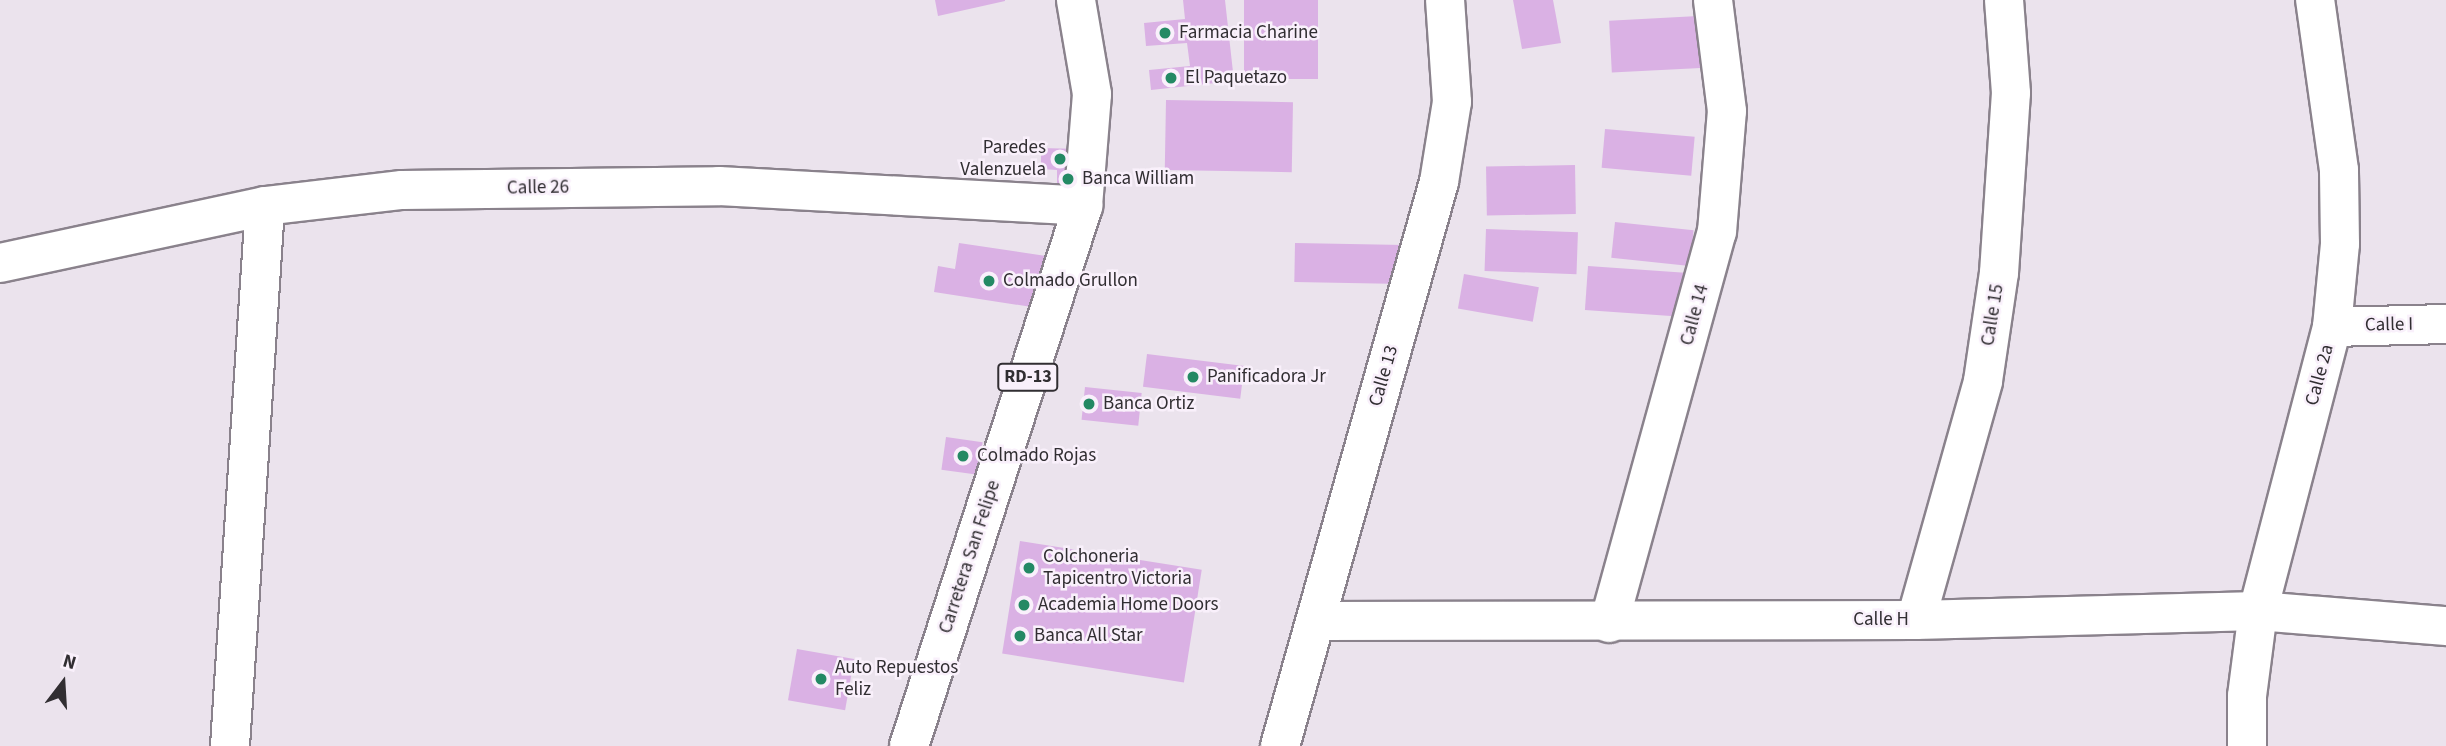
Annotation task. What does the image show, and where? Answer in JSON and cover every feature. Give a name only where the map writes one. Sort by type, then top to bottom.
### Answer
[{"type":"street","name":"Carretera San Felipe","points":[[909,746],[1083,206],[1091,151],[1092,94],[1076,0]]},
{"type":"street","name":"Calle 13","points":[[1280,746],[1438,182],[1452,102],[1445,0]]},
{"type":"street","name":"Calle 14","points":[[1609,623],[1717,232],[1727,111],[1713,0]]},
{"type":"street","name":"Calle 15","points":[[1916,620],[1983,381],[1999,273],[2011,93],[2004,0]]},
{"type":"street","name":"Calle 2a","points":[[2247,746],[2247,696],[2258,611],[2332,327],[2340,244],[2339,170],[2315,0]]},
{"type":"street","name":"Calle 26","points":[[0,263],[265,206],[402,190],[719,186],[1083,206]]},
{"type":"street","points":[[230,746],[265,206]]},
{"type":"street","name":"Calle I","points":[[2332,327],[2446,324]]},
{"type":"street","name":"Calle H","points":[[1315,621],[1609,623],[1916,620],[2258,611],[2446,626]]},
{"type":"building","points":[[935,0],[1005,0],[1005,1],[938,16]]},
{"type":"building","points":[[1183,0],[1225,0],[1234,81],[1151,90],[1149,70],[1190,66],[1187,43],[1146,46],[1144,23],[1185,19]]},
{"type":"building","points":[[1244,0],[1318,0],[1318,79],[1244,79]]},
{"type":"building","points":[[1513,0],[1553,0],[1561,43],[1522,49]]},
{"type":"building","points":[[1698,16],[1701,68],[1612,73],[1609,21]]},
{"type":"building","points":[[1166,100],[1293,102],[1292,172],[1165,170]]},
{"type":"building","points":[[1605,129],[1695,137],[1691,176],[1602,168]]},
{"type":"building","name":"Paredes Valenzuela","points":[[1041,148],[1080,149],[1078,190],[1057,188],[1057,170],[1041,169]]},
{"type":"building","points":[[1575,165],[1576,214],[1487,216],[1486,167]]},
{"type":"building","points":[[1615,222],[1694,230],[1690,266],[1611,258]]},
{"type":"building","points":[[1486,229],[1578,232],[1576,274],[1485,271]]},
{"type":"building","name":"Colmado Grullon","points":[[959,243],[1046,256],[1038,308],[934,292],[938,266],[955,269]]},
{"type":"building","points":[[1295,243],[1404,245],[1403,284],[1294,282]]},
{"type":"building","points":[[1588,266],[1685,273],[1682,317],[1585,310]]},
{"type":"building","points":[[1464,274],[1539,287],[1533,322],[1458,308]]},
{"type":"building","name":"Panificadora Jr","points":[[1147,354],[1244,366],[1240,399],[1143,387]]},
{"type":"building","points":[[1085,387],[1142,393],[1138,426],[1082,420]]},
{"type":"building","name":"Colmado Rojas","points":[[946,437],[983,442],[978,475],[941,470]]},
{"type":"building","points":[[1020,541],[1202,570],[1184,682],[1002,654]]},
{"type":"building","name":"Auto Repuestos Feliz","points":[[797,649],[854,659],[845,710],[788,700]]},
{"type":"place","name":"Farmacia Charine","points":[[1165,33]]},
{"type":"place","name":"El Paquetazo","points":[[1171,78]]},
{"type":"place","name":"Paredes Valenzuela","points":[[1060,159]]},
{"type":"place","name":"Banca William","points":[[1068,179]]},
{"type":"place","name":"Colmado Grullon","points":[[989,281]]},
{"type":"place","name":"Panificadora Jr","points":[[1193,377]]},
{"type":"place","name":"Banca Ortiz","points":[[1089,404]]},
{"type":"place","name":"Colmado Rojas","points":[[963,456]]},
{"type":"place","name":"Colchoneria Tapicentro Victoria","points":[[1029,568]]},
{"type":"place","name":"Academia Home Doors","points":[[1024,605]]},
{"type":"place","name":"Banca All Star","points":[[1020,636]]},
{"type":"place","name":"Auto Repuestos Feliz","points":[[821,679]]}]
